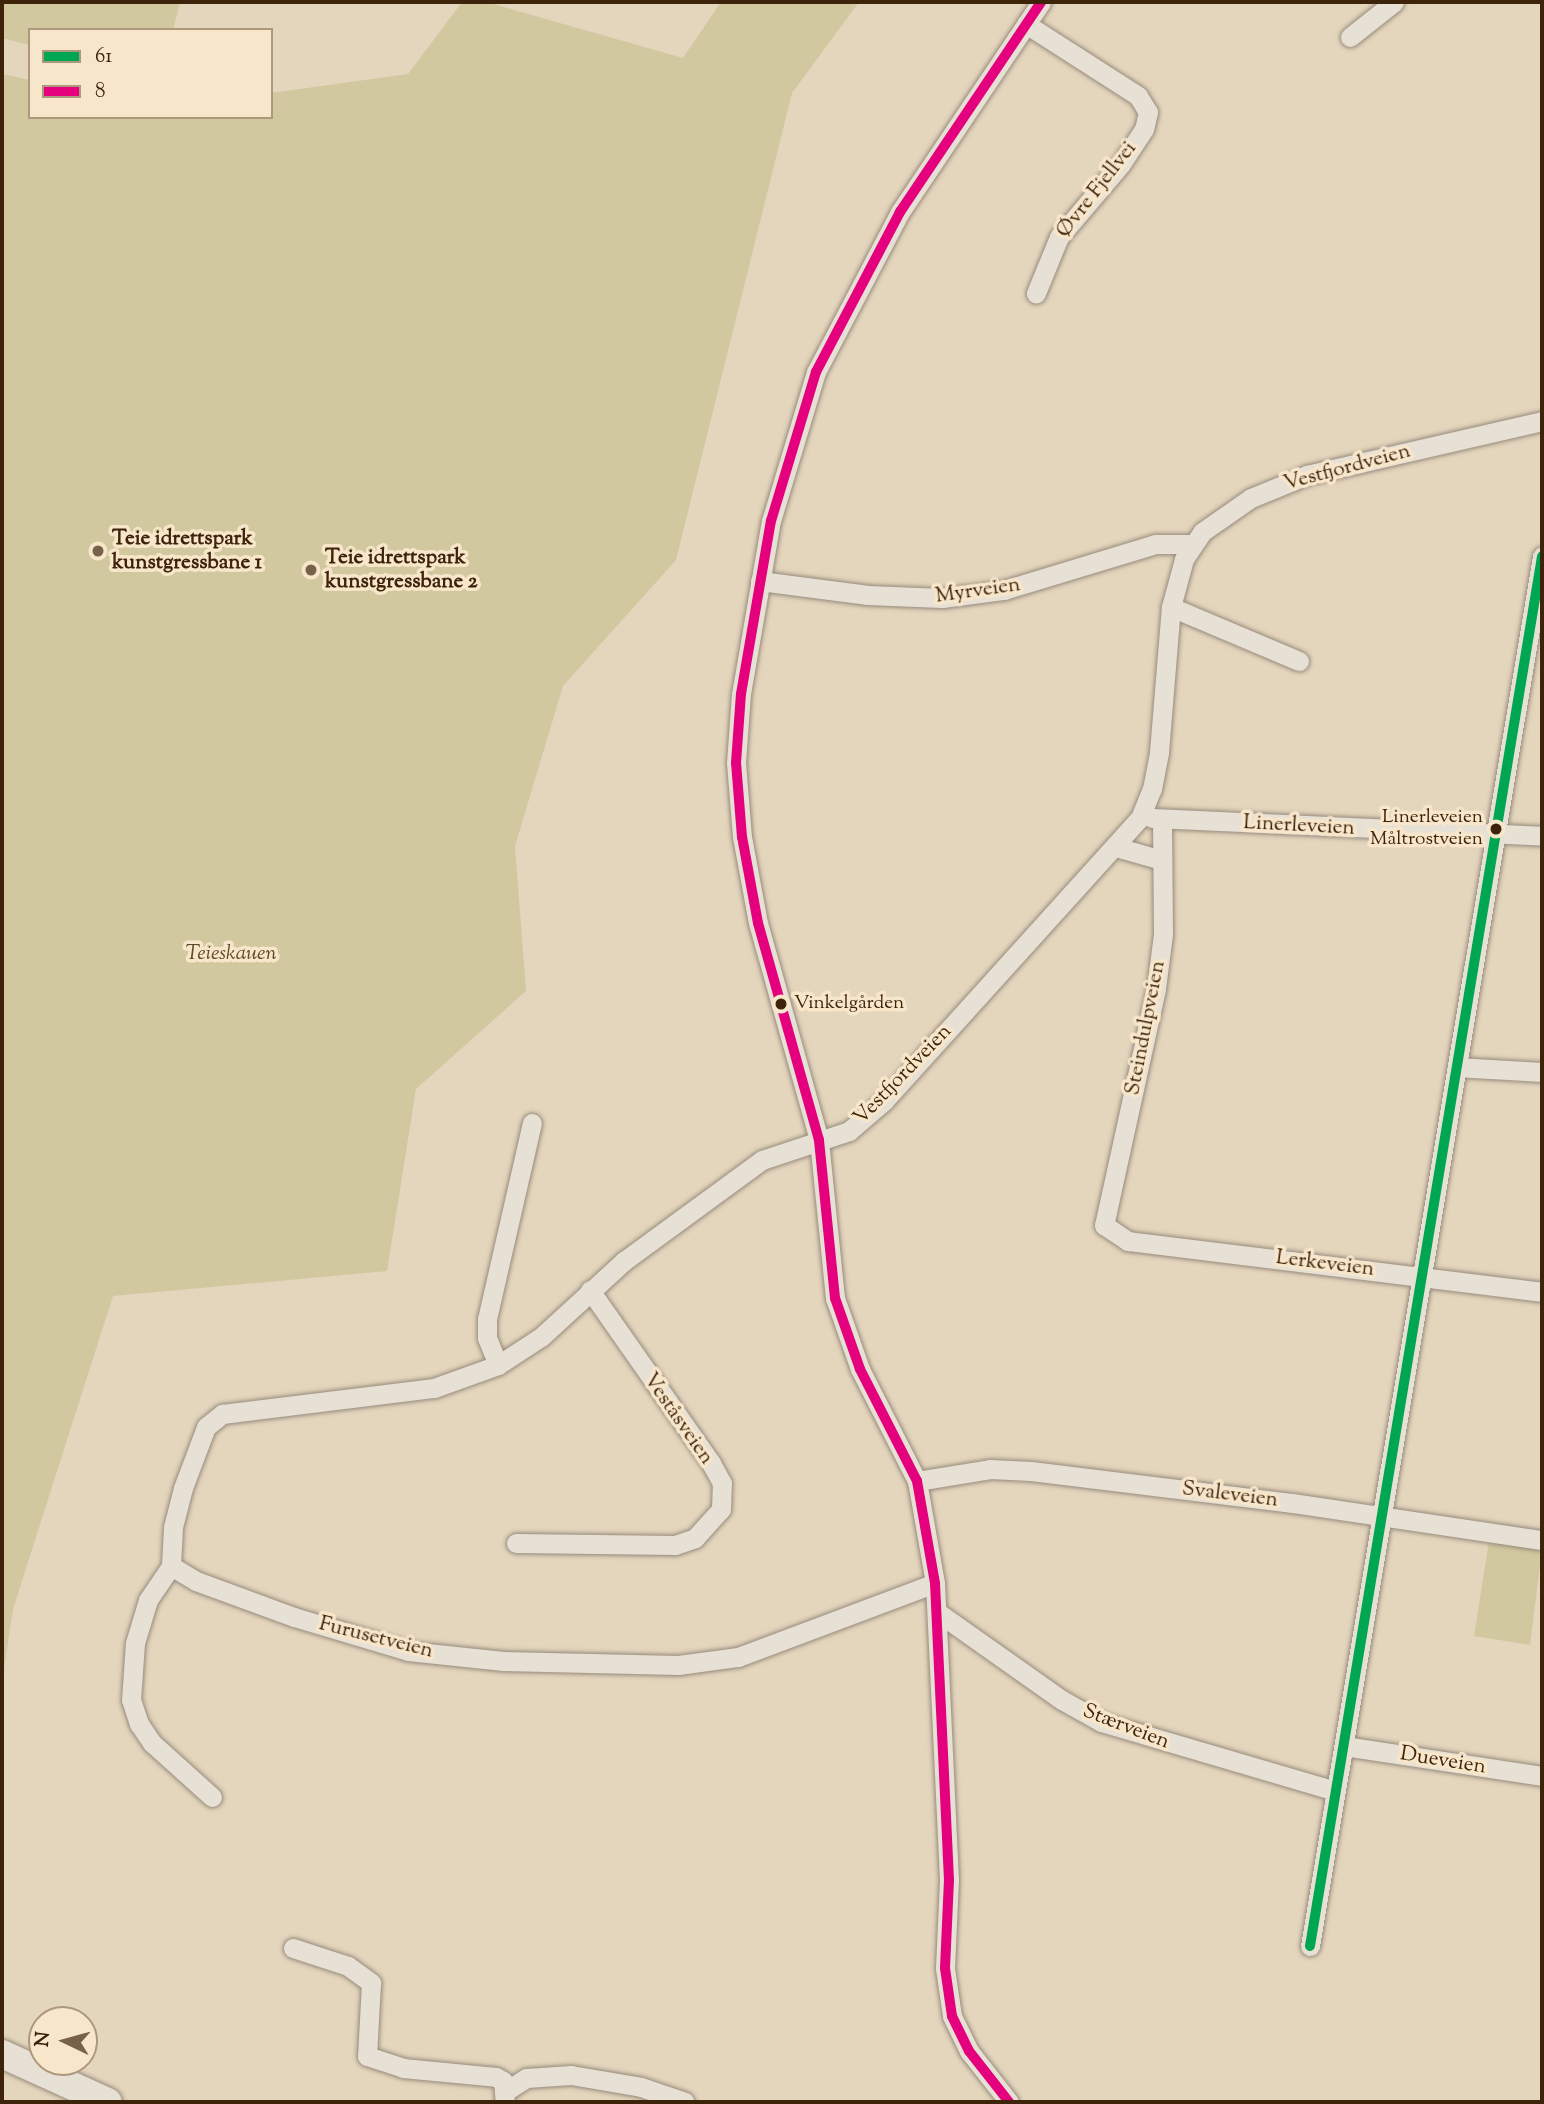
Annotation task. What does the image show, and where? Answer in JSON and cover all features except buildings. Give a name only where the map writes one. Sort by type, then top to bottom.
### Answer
[{"type":"main road","points":[[2,2054],[108,2102]]},
{"type":"street","points":[[1009,2102],[969,2051],[952,2016],[944,1968],[949,1880],[940,1614],[935,1583],[917,1481],[860,1369],[835,1298],[819,1140],[772,982],[739,812],[737,740],[760,581],[796,426],[841,317],[900,212],[1041,2]]},
{"type":"street","points":[[1350,37],[1394,2]]},
{"type":"street","name":"Øvre Fjellvei","points":[[1026,24],[1138,96],[1148,112],[1144,129],[1121,164],[1059,237],[1036,293]]},
{"type":"street","name":"Vestfjordveien","points":[[819,1140],[849,1131],[884,1101],[1140,818],[1152,789],[1162,730],[1171,607],[1192,544],[1251,498],[1307,475],[1542,421]]},
{"type":"street","name":"Myrveien","points":[[760,581],[868,595],[942,598],[1004,590],[1154,544],[1192,544]]},
{"type":"street","points":[[1310,1946],[1542,556]]},
{"type":"street","points":[[1171,607],[1299,661]]},
{"type":"street","name":"Linerleveien","points":[[1140,818],[1542,836]]},
{"type":"street","name":"Steindulpveien","points":[[1110,1232],[1104,1225],[1156,989],[1163,934],[1162,819]]},
{"type":"street","points":[[1116,847],[1162,860]]},
{"type":"street","points":[[1457,1067],[1542,1072]]},
{"type":"street","points":[[498,1365],[486,1338],[487,1319],[532,1123]]},
{"type":"street","points":[[212,1797],[152,1743],[139,1724],[131,1700],[135,1643],[148,1600],[171,1566],[170,1545],[183,1488],[206,1427],[222,1415],[423,1390],[498,1365],[541,1337],[590,1290],[762,1160],[819,1140]]},
{"type":"street","name":"Lerkeveien","points":[[1110,1232],[1128,1241],[1542,1292]]},
{"type":"street","name":"Veståsveien","points":[[516,1543],[674,1545],[695,1538],[721,1509],[722,1483],[711,1463],[590,1290]]},
{"type":"street","name":"Svaleveien","points":[[917,1481],[982,1469],[1031,1471],[1383,1515],[1542,1540]]},
{"type":"street","name":"Furusetveien","points":[[171,1566],[196,1581],[294,1617],[408,1651],[503,1661],[678,1665],[738,1657],[935,1583]]},
{"type":"street","name":"Stærveien","points":[[940,1614],[1062,1700],[1101,1722],[1335,1791]]},
{"type":"street","name":"Dueveien","points":[[1344,1746],[1542,1776]]},
{"type":"street","points":[[293,1948],[348,1966],[371,1983],[368,2056],[403,2068],[496,2077],[503,2081],[506,2096]]},
{"type":"street","points":[[506,2096],[526,2078],[571,2076],[629,2084],[685,2102]]},
{"type":"green space","points":[[2,2],[180,2],[174,28],[28,28],[28,44],[2,38]]},
{"type":"green space","name":"Teieskauen","points":[[462,2],[486,2],[683,58],[721,2],[859,2],[792,93],[676,560],[563,686],[515,846],[526,991],[416,1089],[387,1271],[113,1296],[13,1609],[2,1681],[2,74],[28,80],[28,119],[273,119],[273,93],[408,74]]},
{"type":"green space","points":[[1489,1541],[1542,1549],[1530,1645],[1474,1636]]},
{"type":"transit line","name":"8","points":[[1009,2102],[969,2051],[952,2016],[945,1968],[949,1880],[935,1583],[917,1481],[860,1369],[835,1298],[819,1140],[758,923],[742,837],[736,763],[741,694],[771,521],[816,372],[900,212],[1041,2]]},
{"type":"transit line","name":"61","points":[[1310,1946],[1542,556]]},
{"type":"place","name":"Teie idrettspark kunstgressbane 1","points":[[98,551]]},
{"type":"place","name":"Teie idrettspark kunstgressbane 2","points":[[311,570]]},
{"type":"place","name":"Linerleveien Måltrostveien","points":[[1496,829]]},
{"type":"place","name":"Vinkelgården","points":[[781,1004]]}]
